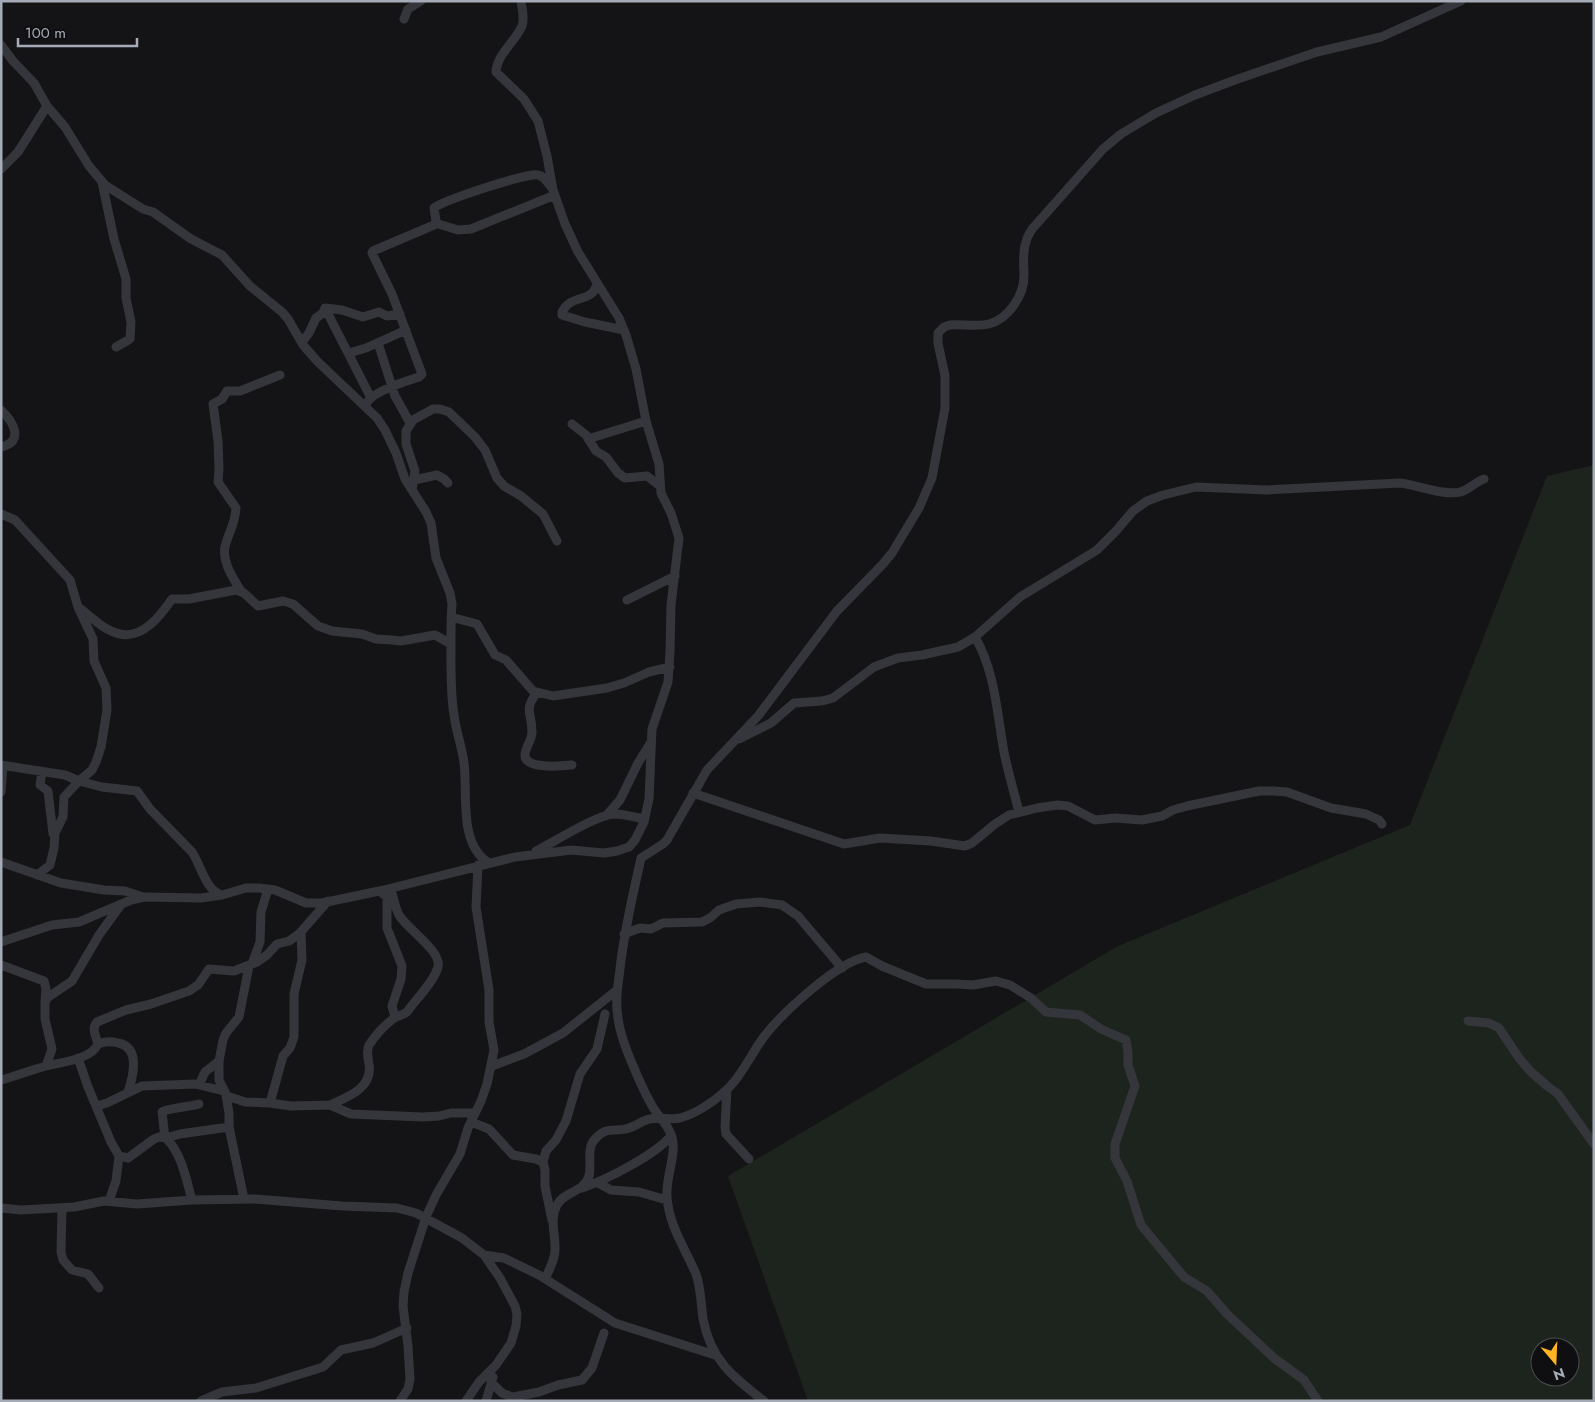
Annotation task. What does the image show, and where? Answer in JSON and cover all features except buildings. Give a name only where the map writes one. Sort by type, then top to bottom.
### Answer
[{"type":"street","points":[[404,19],[408,9],[421,1]]},
{"type":"street","points":[[521,1],[523,14],[521,26],[499,60],[496,72],[524,99],[538,121],[554,193]]},
{"type":"street","points":[[764,1401],[733,1375],[715,1355],[705,1326],[699,1285],[673,1227],[667,1200],[672,1150],[671,1136],[651,1103],[634,1068],[617,1016],[617,990],[624,934],[642,858],[667,840],[707,770],[763,710],[837,611],[887,559],[919,508],[932,478],[945,408],[945,376],[938,343],[938,333],[944,327],[950,325],[992,324],[1012,308],[1022,287],[1022,263],[1025,243],[1033,228],[1103,149],[1138,123],[1195,95],[1317,52],[1381,37],[1461,1]]},
{"type":"street","points":[[1,45],[34,83],[47,106],[65,127],[89,166],[102,182],[143,209],[153,212],[180,232],[222,255],[250,286],[282,312],[317,361],[366,406],[385,430],[396,453],[402,472],[431,523],[436,558],[450,593],[452,604],[450,671],[454,714],[464,761],[464,789],[468,825],[477,853],[489,863]]},
{"type":"street","points":[[1,169],[18,152],[47,106]]},
{"type":"street","points":[[1,862],[75,886],[125,891],[144,897],[193,898],[222,895],[246,888],[275,890],[306,902],[315,903],[379,891],[478,865],[528,855],[571,850],[617,851],[633,844],[644,819],[649,799],[652,776],[651,742],[654,719],[666,689],[670,667],[671,605],[679,538],[671,513],[662,498],[659,464],[646,421],[634,361],[624,330],[578,252],[554,193],[545,179],[536,174],[507,180],[439,204],[433,210],[435,223]]},
{"type":"street","points":[[102,182],[114,239],[126,280],[126,298],[132,333],[130,339],[116,347]]},
{"type":"street","points":[[366,406],[367,401],[392,386],[422,374],[400,314],[372,253],[376,248],[423,230],[435,223],[458,230],[471,229],[554,193]]},
{"type":"street","points":[[597,284],[592,294],[576,299],[565,307],[562,312],[563,316],[624,330]]},
{"type":"street","points":[[302,342],[309,333],[316,318],[323,313],[325,308]]},
{"type":"street","points":[[325,308],[342,310],[362,317],[379,312],[387,316],[400,314]]},
{"type":"street","points":[[325,308],[371,398]]},
{"type":"street","points":[[349,353],[378,343],[406,330]]},
{"type":"street","points":[[378,343],[392,386],[410,424]]},
{"type":"street","points":[[280,375],[240,391],[227,391],[222,399],[213,404],[218,441],[218,482],[236,508],[233,528],[225,543],[227,569],[241,591],[258,606],[283,602],[293,604],[318,626],[327,630],[362,634],[376,639],[401,641],[434,635],[451,644]]},
{"type":"street","points":[[412,490],[415,471],[405,437],[410,424],[421,414],[433,409],[449,412],[475,437],[485,450],[497,478],[504,486],[521,496],[542,514],[557,541]]},
{"type":"street","points":[[1,410],[10,420],[15,431],[11,444],[1,447]]},
{"type":"street","points":[[588,438],[646,421]]},
{"type":"street","points":[[572,424],[582,431],[596,451],[606,457],[618,474],[623,477],[647,476],[660,486]]},
{"type":"street","points":[[414,480],[437,475],[444,478],[448,483]]},
{"type":"street","points":[[735,741],[770,723],[794,703],[822,701],[833,698],[874,667],[898,658],[922,656],[958,647],[975,637],[1020,597],[1097,550],[1133,511],[1147,502],[1171,493],[1196,487],[1267,490],[1400,483],[1456,493],[1462,492],[1484,479]]},
{"type":"street","points":[[1,514],[15,520],[70,580],[74,588],[78,607],[93,639],[94,661],[105,683],[107,695],[107,710],[101,747],[96,762],[92,770],[64,798],[63,817],[57,826],[50,865],[37,875]]},
{"type":"street","points":[[628,600],[675,576]]},
{"type":"street","points":[[78,607],[103,627],[118,634],[127,635],[140,631],[155,621],[173,598],[189,599],[241,591]]},
{"type":"street","points":[[451,617],[477,624],[493,653],[506,660],[530,688],[552,696],[607,688],[649,672],[670,667]]},
{"type":"street","points":[[975,637],[982,649],[990,674],[1004,752],[1019,812]]},
{"type":"street","points":[[537,692],[528,707],[532,732],[525,757],[530,763],[554,766],[572,765]]},
{"type":"street","points":[[606,816],[620,800],[638,763],[651,742]]},
{"type":"street","points":[[1,792],[2,766],[68,775],[79,781],[102,787],[138,792],[150,809],[192,852],[212,890],[222,895]]},
{"type":"street","points":[[42,772],[40,785],[48,791],[54,839]]},
{"type":"street","points":[[693,793],[844,844],[880,838],[931,841],[965,846],[972,843],[994,824],[1009,815],[1057,805],[1068,806],[1095,820],[1115,818],[1142,820],[1162,816],[1187,806],[1259,791],[1274,790],[1287,792],[1331,808],[1366,814],[1380,820],[1382,824]]},
{"type":"street","points":[[528,855],[598,818],[621,814],[644,819]]},
{"type":"street","points":[[400,1401],[408,1389],[410,1379],[403,1306],[410,1264],[426,1217],[436,1195],[460,1154],[492,1066],[494,1050],[489,1022],[488,990],[476,907],[478,865]]},
{"type":"street","points":[[330,1105],[368,1082],[370,1072],[367,1057],[370,1045],[395,1017],[404,1015],[435,975],[438,963],[431,950],[400,917],[391,888]]},
{"type":"street","points":[[244,1199],[229,1127],[229,1113],[225,1093],[218,1076],[219,1061],[226,1033],[239,1017],[251,965],[260,942],[261,912],[268,889]]},
{"type":"street","points":[[379,891],[388,897],[387,928],[402,966],[399,988],[392,1006],[395,1017]]},
{"type":"street","points":[[1,942],[52,926],[79,922],[144,897]]},
{"type":"street","points":[[98,1044],[94,1034],[95,1023],[126,1010],[152,1004],[189,991],[198,985],[209,970],[234,971],[251,965],[267,955],[276,944],[289,941],[301,932],[328,901]]},
{"type":"street","points":[[624,934],[640,928],[651,930],[662,923],[702,922],[719,910],[736,904],[760,902],[775,904],[789,908],[798,916],[842,968]]},
{"type":"street","points":[[45,1003],[51,994],[72,981],[100,934],[121,905]]},
{"type":"street","points":[[270,1103],[283,1056],[290,1048],[294,1037],[294,994],[302,960],[301,932]]},
{"type":"street","points":[[580,1189],[586,1183],[590,1174],[592,1142],[601,1134],[606,1130],[628,1129],[650,1118],[677,1119],[714,1100],[727,1089],[771,1029],[828,976],[842,968],[866,957],[882,966],[926,984],[972,986],[998,982],[1010,985],[1023,992],[1046,1012],[1080,1015],[1101,1029],[1126,1040],[1128,1065],[1135,1086],[1114,1144],[1114,1152],[1130,1190],[1141,1225],[1187,1280],[1206,1291],[1227,1314],[1274,1358],[1304,1380],[1318,1401]]},
{"type":"street","points":[[1,965],[44,981],[46,989],[47,1034],[52,1049],[46,1066]]},
{"type":"street","points":[[492,1066],[515,1057],[563,1033],[617,990]]},
{"type":"street","points":[[592,1009],[605,1014],[620,1027]]},
{"type":"street","points":[[545,1279],[555,1251],[543,1162],[546,1151],[556,1140],[562,1129],[580,1074],[597,1049],[605,1014]]},
{"type":"street","points":[[1468,1021],[1489,1023],[1499,1028],[1530,1071],[1558,1094],[1594,1144]]},
{"type":"street","points":[[3,1081],[46,1066],[78,1058],[92,1051],[98,1044],[106,1041],[122,1043],[130,1050],[134,1068],[128,1092]]},
{"type":"street","points":[[78,1058],[88,1087],[119,1156],[116,1182],[109,1201]]},
{"type":"street","points":[[199,1085],[206,1072],[219,1061]]},
{"type":"street","points":[[97,1106],[142,1086],[199,1085],[225,1093],[239,1100],[291,1106],[330,1105],[348,1113],[423,1117],[451,1113],[473,1118],[489,1129],[512,1155],[543,1162]]},
{"type":"street","points":[[727,1089],[726,1134],[748,1159]]},
{"type":"street","points":[[192,1200],[185,1174],[176,1153],[165,1138],[162,1112],[199,1104]]},
{"type":"street","points":[[119,1156],[128,1158],[159,1137],[165,1138],[229,1127]]},
{"type":"street","points":[[553,1225],[556,1206],[561,1200],[654,1151],[671,1136]]},
{"type":"street","points":[[598,1182],[612,1190],[639,1192],[667,1200]]},
{"type":"street","points":[[1,1208],[62,1208],[84,1206],[100,1201],[137,1204],[244,1199],[397,1208],[426,1217],[462,1238],[484,1255],[500,1278],[515,1306],[517,1314],[511,1343],[496,1365],[479,1382],[466,1401]]},
{"type":"street","points":[[62,1208],[61,1252],[63,1260],[72,1270],[88,1274],[98,1288]]},
{"type":"street","points":[[484,1255],[504,1258],[545,1279],[615,1323],[715,1355]]},
{"type":"street","points":[[201,1401],[222,1392],[256,1388],[324,1367],[341,1350],[373,1343],[406,1328]]},
{"type":"street","points":[[513,1397],[539,1392],[558,1384],[582,1380],[592,1368],[604,1332]]},
{"type":"street","points":[[486,1401],[496,1365]]},
{"type":"street","points":[[491,1382],[502,1393],[522,1401]]},
{"type":"shaded area","points":[[1594,465],[1594,1401],[808,1401],[728,1176],[1118,946],[1410,825],[1547,476]]}]
